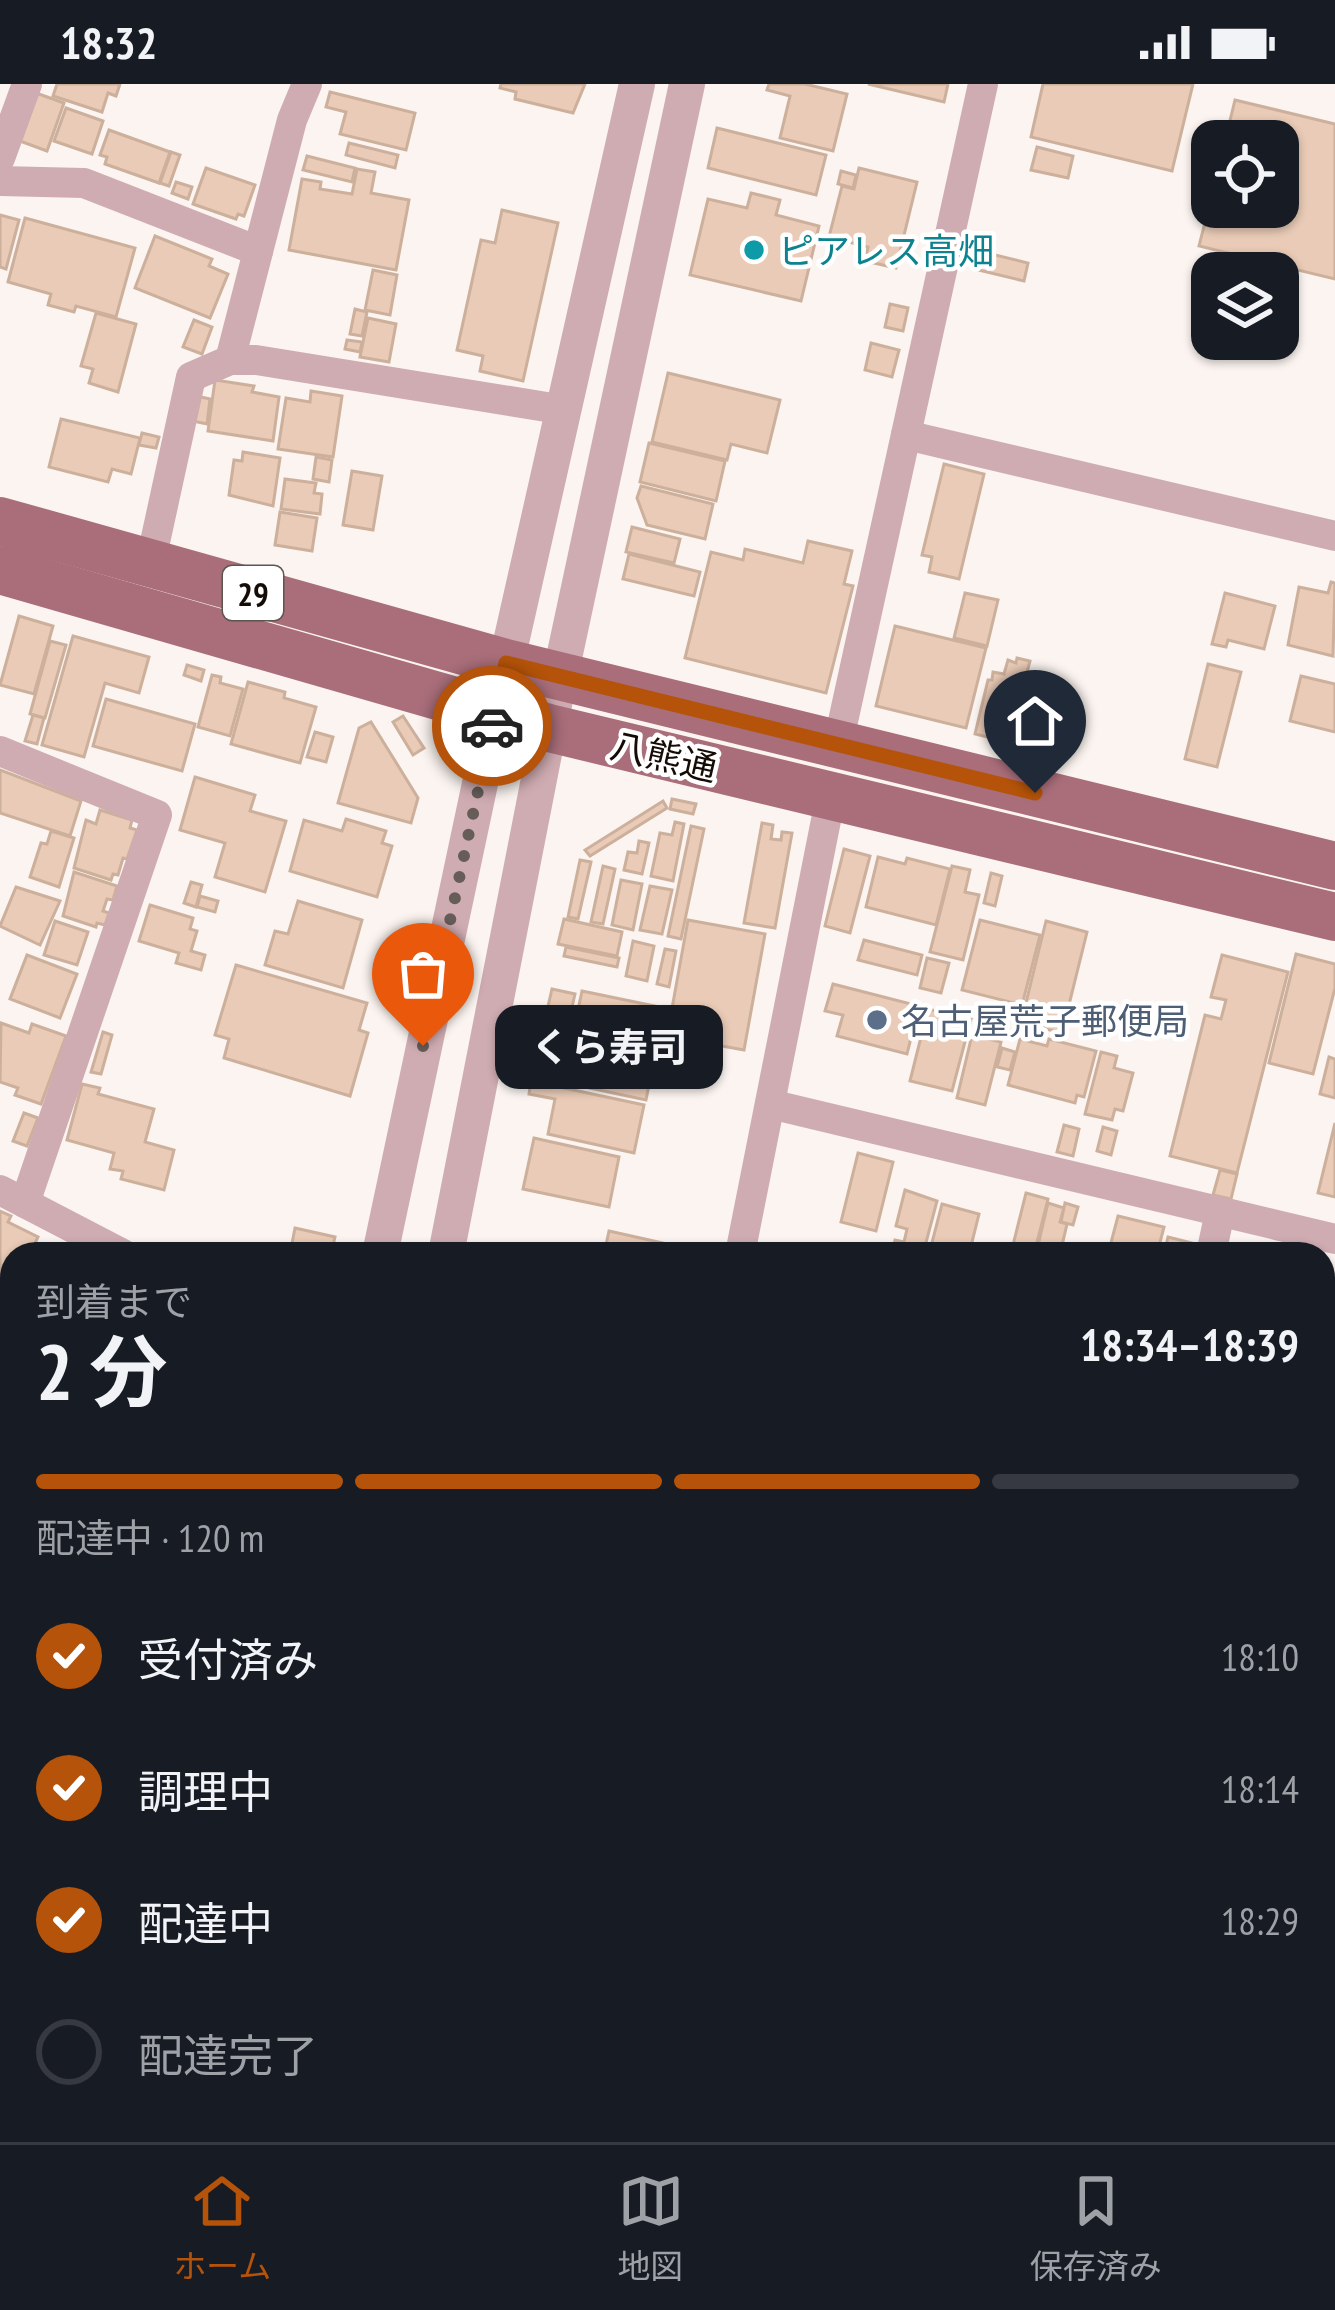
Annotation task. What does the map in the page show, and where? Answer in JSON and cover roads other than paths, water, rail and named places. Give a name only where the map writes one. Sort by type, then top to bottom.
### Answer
[{"type":"main road","name":"八熊通","points":[[0,521],[506,663],[1335,866]]},
{"type":"main road","name":"八熊通","points":[[0,570],[549,728],[1335,917]]},
{"type":"street","points":[[0,158],[27,84]]},
{"type":"street","points":[[230,360],[292,120],[307,84]]},
{"type":"street","points":[[383,1242],[495,713],[637,84]]},
{"type":"street","points":[[448,1242],[549,728],[687,84]]},
{"type":"street","points":[[838,745],[982,84]]},
{"type":"street","points":[[0,181],[83,183],[258,251]]},
{"type":"street","points":[[150,565],[191,376],[230,360],[256,360],[566,410]]},
{"type":"street","points":[[906,435],[1335,536]]},
{"type":"street","points":[[0,751],[157,815],[12,1197],[100,1242]]},
{"type":"street","points":[[742,1242],[831,795]]},
{"type":"street","points":[[770,1104],[1335,1239]]},
{"type":"street","points":[[1214,1242],[1220,1212]]},
{"type":"place","name":"ピアレス高畑","points":[[754,250]]},
{"type":"place","name":"名古屋荒子郵便局","points":[[877,1020]]},
{"type":"place","name":"くら寿司","points":[[423,1046]]}]
